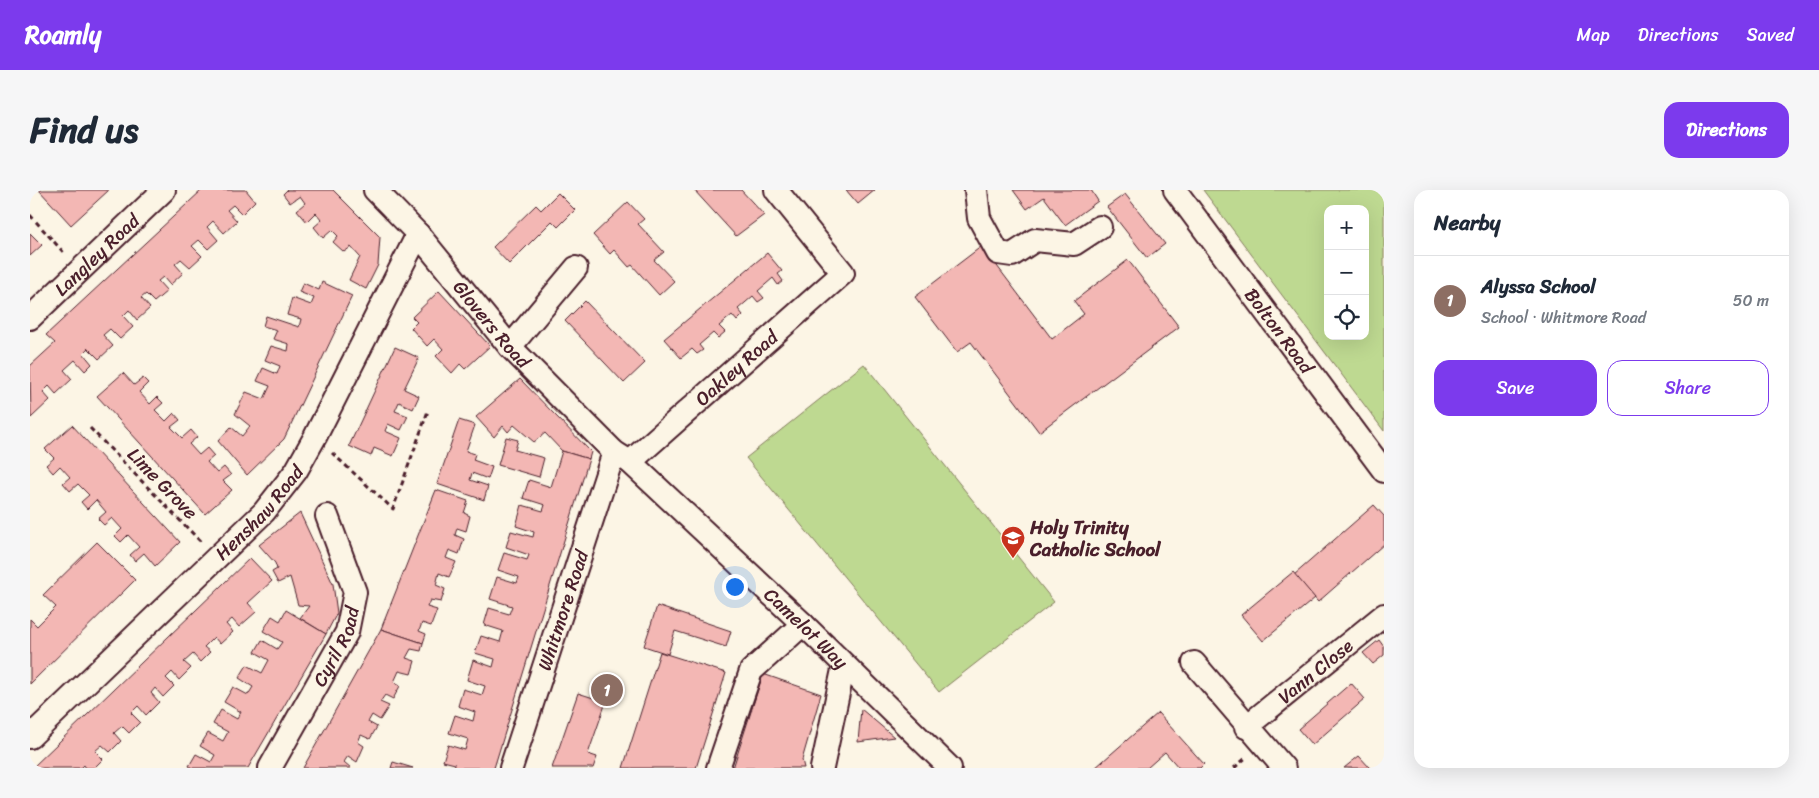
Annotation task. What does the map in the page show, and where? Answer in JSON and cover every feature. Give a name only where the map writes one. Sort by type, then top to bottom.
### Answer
[{"type":"street","name":"Langley Road","points":[[30,318],[164,190]]},
{"type":"street","name":"Glovers Road","points":[[375,190],[418,234],[510,346],[622,457]]},
{"type":"street","name":"Oakley Road","points":[[622,457],[843,273],[776,190]]},
{"type":"street","points":[[976,190],[979,218],[998,252],[1012,255],[1035,240],[1074,244],[1100,227]]},
{"type":"street","name":"Bolton Road","points":[[1176,190],[1384,471]]},
{"type":"street","name":"Henshaw Road","points":[[30,737],[264,512],[296,471],[418,234]]},
{"type":"street","points":[[510,346],[576,268]]},
{"type":"street","name":"Camelot Way","points":[[622,457],[803,624],[950,768]]},
{"type":"street","name":"Whitmore Road","points":[[511,768],[622,457]]},
{"type":"street","name":"Cyril Road","points":[[270,768],[347,632],[355,592],[328,516]]},
{"type":"street","name":"Vann Close","points":[[1246,727],[1384,615]]},
{"type":"street","points":[[718,768],[750,671],[803,624]]},
{"type":"street","points":[[1194,663],[1246,727],[1284,768]]},
{"type":"street","points":[[822,768],[844,665]]},
{"type":"path","points":[[30,215],[80,271]]},
{"type":"path","points":[[315,437],[392,509],[428,411]]},
{"type":"path","name":"Lime Grove","points":[[90,428],[217,558]]},
{"type":"green space","points":[[1203,190],[1384,190],[1384,431]]},
{"type":"green space","points":[[864,364],[1054,602],[939,692],[746,458]]},
{"type":"building","points":[[39,190],[109,190],[71,225]]},
{"type":"building","points":[[202,190],[246,190],[255,201],[242,214],[233,205],[227,210],[237,221],[224,233],[213,221],[207,227],[218,240],[208,249],[199,240],[192,246],[202,256],[190,267],[181,259],[175,264],[183,273],[170,285],[163,277],[158,281],[167,291],[154,302],[146,294],[141,298],[150,308],[137,320],[129,310],[123,316],[133,327],[120,339],[110,329],[103,335],[113,346],[99,359],[88,348],[83,353],[92,364],[85,371],[75,360],[64,370],[72,379],[56,394],[49,386],[43,392],[50,400],[31,418],[30,366],[55,343],[46,335]]},
{"type":"building","points":[[287,190],[333,190],[380,237],[378,265],[366,289],[349,280],[360,257],[351,247],[344,252],[333,242],[338,236],[332,230],[323,238],[314,227],[322,220],[316,213],[307,222],[297,210],[305,203],[300,196],[290,203],[283,194]]},
{"type":"building","points":[[694,190],[741,190],[764,215],[736,236]]},
{"type":"building","points":[[846,190],[875,190],[858,204]]},
{"type":"building","points":[[1013,190],[1091,190],[1098,201],[1065,225],[1044,197],[1027,209]]},
{"type":"building","points":[[558,193],[575,210],[558,227],[552,221],[509,264],[493,247],[536,205],[541,210]]},
{"type":"building","points":[[1125,194],[1165,244],[1147,258],[1107,207]]},
{"type":"building","points":[[628,202],[644,219],[638,224],[664,252],[654,260],[674,281],[659,295],[632,265],[629,267],[614,250],[610,254],[593,235]]},
{"type":"building","points":[[30,233],[42,245],[30,256]]},
{"type":"building","points":[[982,246],[1052,339],[1084,314],[1074,301],[1128,260],[1179,327],[1039,432],[971,342],[957,352],[915,297]]},
{"type":"building","points":[[767,253],[782,271],[778,274],[783,281],[778,285],[773,278],[758,291],[764,298],[758,302],[753,296],[738,309],[743,315],[737,321],[732,315],[719,326],[725,332],[718,338],[713,333],[699,345],[703,350],[697,354],[692,349],[681,358],[664,339]]},
{"type":"building","points":[[322,282],[352,296],[284,439],[247,475],[218,441],[231,427],[242,436],[250,426],[235,414],[246,392],[264,399],[270,386],[257,381],[263,368],[277,374],[280,366],[265,360],[271,346],[288,351],[289,344],[273,339],[277,330],[263,326],[266,316],[299,327],[301,319],[287,315],[292,298],[311,305],[314,298],[299,292],[303,283],[319,290]]},
{"type":"building","points":[[439,291],[490,346],[465,369],[460,364],[452,373],[436,356],[443,349],[434,339],[427,346],[411,328],[417,322],[412,317]]},
{"type":"building","points":[[585,301],[645,363],[624,383],[565,321]]},
{"type":"building","points":[[395,347],[419,358],[404,389],[419,396],[413,409],[399,402],[395,411],[408,416],[401,430],[388,424],[385,431],[401,438],[393,456],[374,448],[371,456],[349,446]]},
{"type":"building","points":[[123,373],[134,385],[143,378],[148,383],[139,392],[150,404],[157,397],[163,403],[155,410],[166,421],[174,413],[180,420],[171,427],[182,438],[191,430],[197,437],[189,444],[199,455],[207,448],[214,456],[207,462],[217,473],[224,467],[231,475],[223,481],[232,490],[205,514],[97,396]]},
{"type":"building","points":[[520,379],[591,452],[589,459],[562,451],[545,433],[534,442],[514,425],[508,432],[503,426],[494,437],[476,417]]},
{"type":"building","points":[[459,420],[475,425],[466,451],[475,454],[473,460],[492,467],[488,479],[472,473],[470,480],[488,486],[484,500],[437,484]]},
{"type":"building","points":[[72,425],[180,542],[155,566],[144,553],[135,561],[130,555],[139,547],[128,535],[121,542],[115,536],[122,529],[112,518],[104,525],[98,519],[106,512],[96,500],[87,509],[81,502],[89,495],[78,484],[70,491],[63,483],[70,477],[60,466],[53,473],[46,465],[54,458],[45,449]]},
{"type":"building","points":[[506,437],[518,440],[515,450],[544,458],[539,477],[498,465]]},
{"type":"building","points":[[562,451],[589,459],[494,768],[454,768],[455,764],[443,761],[448,745],[465,750],[468,739],[449,733],[455,715],[473,721],[475,712],[458,706],[463,689],[482,695],[485,686],[467,680],[473,660],[493,667],[495,659],[475,653],[481,636],[500,642],[503,631],[484,625],[489,608],[509,614],[512,606],[490,599],[497,577],[517,583],[519,577],[498,570],[504,553],[527,560],[529,555],[506,547],[511,531],[533,537],[534,532],[516,526],[522,505],[543,511],[545,505],[523,498],[529,480],[551,487]]},
{"type":"building","points":[[436,490],[468,501],[464,513],[470,516],[466,531],[457,528],[455,535],[464,539],[459,554],[449,550],[446,558],[456,562],[449,577],[439,573],[436,585],[445,589],[441,602],[430,600],[427,607],[437,610],[431,626],[422,623],[419,631],[426,634],[423,643],[381,629]]},
{"type":"building","points":[[1374,505],[1384,516],[1384,544],[1318,602],[1294,575]]},
{"type":"building","points":[[300,513],[333,584],[337,613],[326,634],[300,618],[309,606],[298,605],[290,577],[278,583],[272,572],[277,569],[275,563],[259,545]]},
{"type":"building","points":[[97,542],[135,580],[30,684],[30,619],[37,626],[56,607],[43,595]]},
{"type":"building","points":[[250,558],[272,581],[248,603],[256,612],[239,627],[232,619],[226,624],[233,632],[220,644],[214,637],[204,647],[210,652],[200,662],[193,654],[184,662],[191,668],[179,680],[172,672],[166,678],[174,686],[163,697],[155,688],[151,693],[159,702],[146,715],[138,706],[131,713],[140,722],[129,733],[122,726],[114,733],[121,741],[110,752],[102,745],[95,751],[103,759],[94,768],[86,768],[84,765],[81,768],[32,768]]},
{"type":"building","points":[[1293,572],[1315,598],[1263,641],[1241,615]]},
{"type":"building","points":[[657,606],[731,631],[726,647],[675,631],[668,654],[644,646]]},
{"type":"building","points":[[286,610],[326,634],[248,768],[192,768],[189,766],[196,754],[211,762],[215,755],[200,746],[208,733],[223,741],[228,732],[213,724],[221,710],[237,719],[241,712],[224,702],[233,687],[248,695],[253,687],[239,678],[247,665],[262,673],[269,660],[255,652],[262,640],[277,649],[282,642],[263,631],[272,616],[280,621]]},
{"type":"building","points":[[381,629],[423,643],[421,651],[411,649],[406,658],[415,661],[411,674],[399,671],[394,682],[400,686],[393,699],[385,695],[380,702],[389,706],[380,720],[372,715],[368,722],[377,727],[370,739],[361,735],[358,742],[364,746],[357,762],[348,756],[344,762],[351,768],[303,768]]},
{"type":"building","points":[[1379,640],[1384,647],[1384,655],[1373,664],[1363,653]]},
{"type":"building","points":[[660,652],[726,673],[696,768],[623,768]]},
{"type":"building","points":[[763,674],[821,694],[802,760],[804,768],[733,768]]},
{"type":"building","points":[[1351,683],[1365,699],[1312,745],[1298,729]]},
{"type":"building","points":[[578,693],[606,702],[588,754],[597,757],[593,768],[552,768]]},
{"type":"building","points":[[861,709],[894,737],[858,742]]},
{"type":"building","points":[[1158,713],[1204,764],[1200,768],[1179,768],[1165,752],[1147,768],[1095,768]]},
{"type":"building","points":[[1359,756],[1370,768],[1344,768]]},
{"type":"building","points":[[393,762],[413,768],[391,768]]},
{"type":"place","name":"Holy Trinity Catholic School","points":[[1013,559]]},
{"type":"place","name":"Alyssa School","points":[[607,690]]}]
